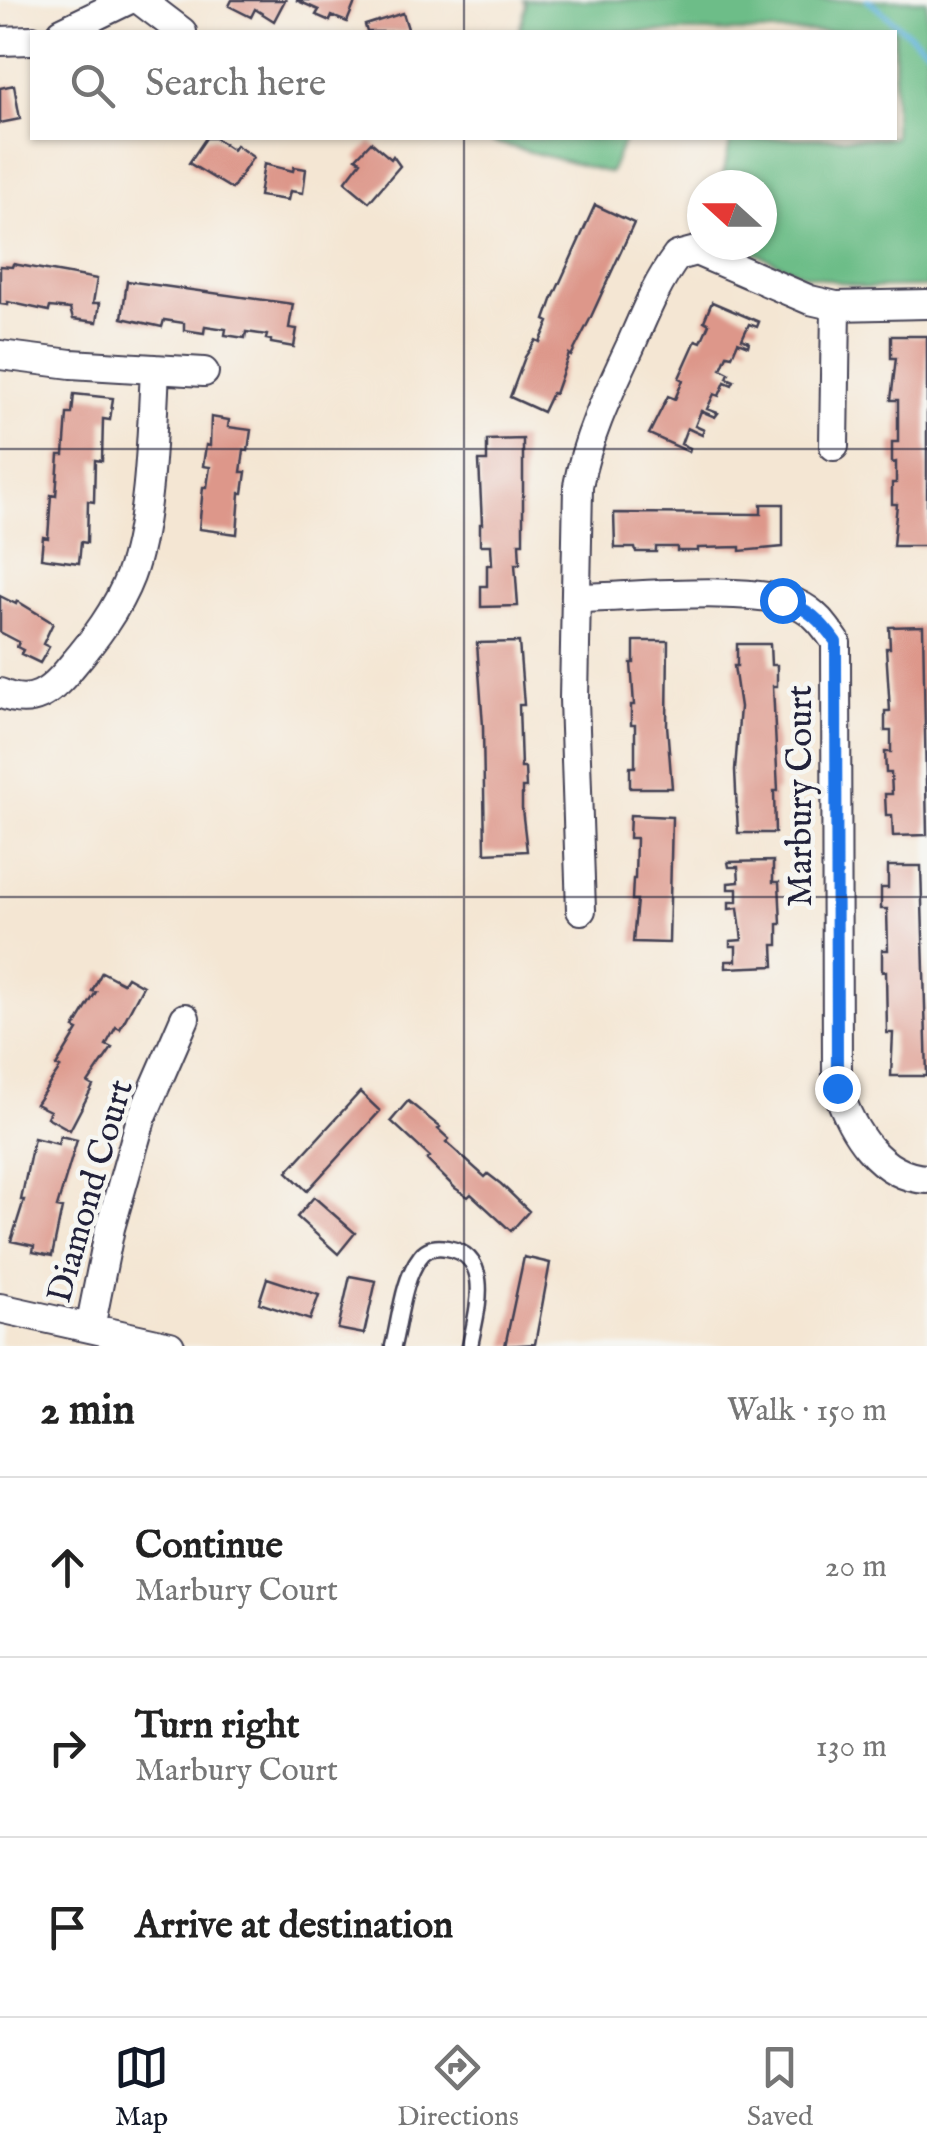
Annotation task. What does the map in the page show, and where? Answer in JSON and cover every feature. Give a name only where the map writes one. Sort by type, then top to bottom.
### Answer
[{"type":"street","points":[[66,30],[128,0]]},
{"type":"street","points":[[140,0],[179,30]]},
{"type":"street","points":[[0,41],[30,40]]},
{"type":"street","points":[[581,910],[574,700],[578,486],[583,458],[660,278],[677,256],[696,251],[779,288],[836,306],[927,304]]},
{"type":"street","points":[[834,446],[836,306]]},
{"type":"street","points":[[0,354],[71,364],[204,372]]},
{"type":"street","points":[[3,704],[37,699],[57,684],[89,646],[131,574],[141,527],[155,370]]},
{"type":"street","name":"Marbury Court","points":[[577,598],[758,596],[798,605],[818,617],[836,642],[837,1088],[854,1125],[886,1167],[907,1178],[927,1179]]},
{"type":"street","name":"Diamond Court","points":[[90,1328],[110,1228],[141,1119],[185,1018]]},
{"type":"street","points":[[0,1308],[170,1346]]},
{"type":"lane","points":[[393,1346],[414,1266],[423,1252],[436,1247],[467,1255],[475,1266],[480,1288],[470,1346]]},
{"type":"green space","points":[[523,0],[927,0],[927,287],[865,288],[802,274],[771,260],[777,260],[777,170],[724,170],[731,140],[897,140],[897,30],[520,30],[526,4]]},
{"type":"green space","points":[[494,140],[624,140],[610,173]]},
{"type":"building","points":[[232,0],[285,0],[274,21],[255,9],[251,17],[229,6]]},
{"type":"building","points":[[296,0],[356,0],[347,22],[316,15],[319,10]]},
{"type":"building","points":[[403,13],[408,30],[366,30],[365,25]]},
{"type":"building","points":[[14,85],[20,119],[0,123],[0,88]]},
{"type":"building","points":[[205,140],[218,140],[233,150],[236,145],[253,157],[232,189],[189,163]]},
{"type":"building","points":[[371,142],[391,159],[393,156],[400,166],[369,202],[345,182],[361,161],[356,158]]},
{"type":"building","points":[[264,164],[293,171],[294,167],[306,169],[303,193],[290,191],[288,200],[259,196]]},
{"type":"building","points":[[595,205],[634,223],[590,319],[569,354],[555,394],[552,393],[543,412],[510,397],[525,357],[536,340],[540,342],[549,322],[545,320],[552,300]]},
{"type":"building","points":[[13,264],[97,279],[93,303],[100,303],[97,322],[73,319],[70,309],[50,307],[49,311],[8,302],[0,304],[0,266]]},
{"type":"building","points":[[127,281],[293,304],[289,328],[297,329],[294,347],[271,343],[267,335],[246,332],[245,338],[225,335],[226,329],[205,326],[204,333],[184,330],[184,323],[164,320],[162,327],[122,318]]},
{"type":"building","points":[[712,302],[759,322],[757,327],[749,324],[742,339],[749,342],[748,346],[738,342],[732,356],[727,355],[721,369],[734,381],[732,385],[725,382],[707,409],[718,413],[715,417],[701,411],[695,426],[704,430],[702,435],[687,428],[681,444],[690,448],[689,452],[649,434],[668,396],[675,399],[683,380],[679,378],[696,340],[701,342],[709,324],[704,321]]},
{"type":"building","points":[[891,336],[927,336],[927,546],[893,546],[897,504],[892,504],[896,462],[892,463],[892,442],[898,442],[898,400],[891,400],[896,358],[891,358]]},
{"type":"building","points":[[74,394],[113,398],[110,420],[103,419],[102,461],[95,460],[94,502],[88,501],[87,543],[81,542],[79,563],[41,558]]},
{"type":"building","points":[[211,417],[229,420],[228,427],[251,430],[241,472],[246,472],[237,534],[199,529],[203,487],[207,487],[210,467],[203,466],[206,445],[210,446]]},
{"type":"building","points":[[523,439],[523,543],[519,543],[520,564],[515,564],[518,606],[481,607],[481,586],[487,586],[487,565],[492,565],[491,545],[480,545],[479,461],[487,461],[487,440]]},
{"type":"building","points":[[761,504],[783,504],[783,547],[677,551],[677,547],[656,547],[656,552],[615,548],[614,513],[761,514]]},
{"type":"building","points":[[0,596],[16,604],[17,601],[53,623],[43,644],[49,647],[40,663],[21,654],[19,642],[0,632]]},
{"type":"building","points":[[923,626],[927,835],[893,836],[885,794],[892,794],[885,752],[891,752],[891,731],[885,731],[885,711],[890,711],[886,648],[890,648],[889,627]]},
{"type":"building","points":[[634,641],[668,641],[667,725],[672,788],[630,788],[630,767],[635,767],[635,725],[631,725]]},
{"type":"building","points":[[519,642],[524,705],[519,705],[521,768],[525,768],[526,788],[522,788],[522,809],[527,851],[485,853],[477,643]]},
{"type":"building","points":[[737,644],[770,644],[771,665],[777,665],[777,686],[773,686],[778,791],[774,791],[775,833],[738,833],[735,770],[740,707],[734,666]]},
{"type":"building","points":[[630,815],[672,817],[669,943],[633,942],[636,838],[629,838]]},
{"type":"building","points":[[773,861],[773,882],[779,882],[781,924],[778,945],[773,945],[774,966],[726,968],[726,961],[736,961],[736,946],[730,946],[730,941],[742,940],[738,908],[729,909],[729,902],[737,902],[737,889],[728,889],[728,883],[739,882],[738,867],[729,867],[728,862]]},
{"type":"building","points":[[888,866],[921,866],[927,1076],[891,1076],[893,1033],[887,1033],[886,971],[882,972],[882,950],[888,950],[887,909],[881,909],[881,888],[888,888]]},
{"type":"building","points":[[102,972],[123,983],[127,977],[143,986],[120,1029],[116,1027],[106,1045],[112,1048],[88,1083],[93,1086],[70,1130],[47,1117],[50,1111],[36,1104],[60,1068],[56,1066],[78,1030],[74,1028],[96,992],[92,991]]},
{"type":"building","points":[[360,1092],[380,1111],[307,1191],[287,1172]]},
{"type":"building","points":[[408,1101],[440,1127],[449,1139],[446,1142],[529,1211],[511,1231],[471,1194],[468,1197],[455,1188],[427,1160],[430,1157],[391,1121]]},
{"type":"building","points":[[60,1136],[77,1140],[57,1207],[62,1208],[52,1256],[33,1252],[34,1246],[11,1241],[24,1200],[34,1138],[58,1144]]},
{"type":"building","points":[[314,1197],[355,1233],[338,1254],[297,1217]]},
{"type":"building","points":[[524,1257],[550,1263],[535,1344],[505,1346]]},
{"type":"building","points":[[350,1276],[376,1281],[364,1334],[338,1329]]},
{"type":"building","points":[[267,1278],[319,1295],[310,1320],[259,1303]]},
{"type":"waterway","points":[[868,0],[927,49]]},
{"type":"route","points":[[782,600],[818,617],[836,642],[837,1088]]}]
